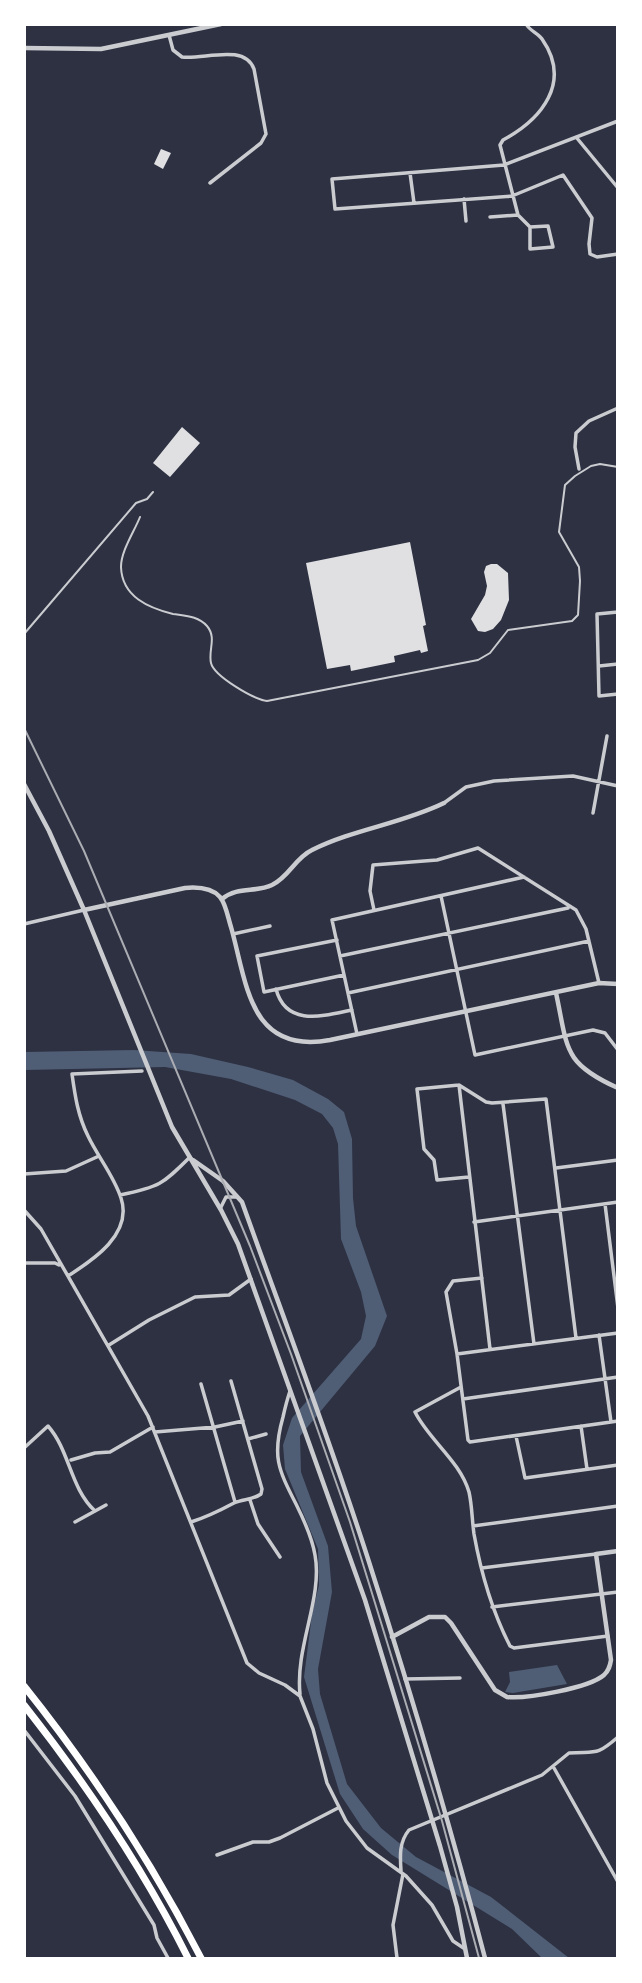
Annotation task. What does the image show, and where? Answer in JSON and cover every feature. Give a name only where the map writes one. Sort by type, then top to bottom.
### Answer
[{"type":"highway","points":[[24,1686],[77,1755],[144,1855],[201,1958]]},
{"type":"highway","points":[[24,1705],[104,1813],[135,1861],[188,1958]]},
{"type":"street","points":[[24,48],[101,49],[221,24]]},
{"type":"street","points":[[526,24],[528,29],[542,39],[556,75],[552,92],[533,122],[503,140],[500,145],[518,215],[530,227],[530,249],[553,247],[548,226],[530,227]]},
{"type":"street","points":[[169,35],[173,50],[182,57],[242,55],[254,69],[266,134],[261,143],[209,183]]},
{"type":"street","points":[[618,121],[504,165],[332,179],[335,209],[512,196],[563,176],[592,218],[590,254],[597,257],[618,254]]},
{"type":"street","points":[[576,137],[618,188]]},
{"type":"street","points":[[410,173],[414,203]]},
{"type":"street","points":[[464,199],[466,221]]},
{"type":"street","points":[[490,217],[518,215]]},
{"type":"street","points":[[579,469],[575,447],[576,433],[589,421],[618,408]]},
{"type":"street","points":[[618,612],[597,614],[599,696],[618,694]]},
{"type":"street","points":[[599,666],[618,664]]},
{"type":"street","points":[[593,813],[601,781],[607,736]]},
{"type":"street","points":[[222,898],[231,891],[273,884],[303,855],[366,829],[420,815],[444,803],[466,786],[494,781],[573,776],[618,786]]},
{"type":"street","points":[[24,784],[49,831],[84,910],[172,1127],[238,1244],[365,1600],[443,1856],[467,1958]]},
{"type":"street","points":[[374,911],[370,891],[373,865],[437,860],[478,848],[576,910],[586,929],[599,983]]},
{"type":"street","points":[[357,1034],[332,920],[525,877]]},
{"type":"street","points":[[24,924],[191,887],[204,888],[222,898],[251,1003],[267,1025],[282,1035],[302,1042],[317,1042],[599,983],[618,984]]},
{"type":"street","points":[[441,896],[475,1055],[600,1030],[605,1032],[618,1050]]},
{"type":"street","points":[[340,956],[570,907]]},
{"type":"street","points":[[233,934],[270,926]]},
{"type":"street","points":[[337,940],[257,956],[264,992],[344,975]]},
{"type":"street","points":[[348,993],[589,941]]},
{"type":"street","points":[[276,989],[278,999],[302,1016],[316,1017],[352,1010]]},
{"type":"street","points":[[556,993],[568,1048],[579,1066],[593,1077],[618,1088]]},
{"type":"street","points":[[68,1276],[87,1263],[114,1237],[123,1210],[120,1195],[79,1114],[72,1074],[142,1072]]},
{"type":"street","points":[[458,1085],[491,1349]]},
{"type":"street","points":[[469,1177],[437,1180],[434,1160],[424,1149],[417,1089],[458,1085],[486,1102],[503,1104],[546,1099],[576,1338]]},
{"type":"street","points":[[503,1104],[534,1344]]},
{"type":"street","points":[[24,1174],[66,1171],[99,1156]]},
{"type":"street","points":[[120,1195],[150,1189],[165,1182],[190,1157]]},
{"type":"street","points":[[190,1157],[223,1181],[242,1202],[317,1407],[369,1561],[485,1958]]},
{"type":"street","points":[[556,1168],[618,1160]]},
{"type":"street","points":[[221,1210],[221,1203],[226,1197],[235,1196],[242,1202]]},
{"type":"street","points":[[474,1222],[618,1202]]},
{"type":"street","points":[[605,1204],[618,1308]]},
{"type":"street","points":[[24,1210],[41,1229],[109,1345],[154,1430],[247,1663],[259,1673],[285,1685],[300,1696]]},
{"type":"street","points":[[24,1264],[61,1265]]},
{"type":"street","points":[[482,1278],[453,1282],[446,1292],[468,1440],[470,1442],[618,1421]]},
{"type":"street","points":[[109,1345],[149,1320],[195,1297],[229,1295],[251,1279]]},
{"type":"street","points":[[457,1354],[618,1333]]},
{"type":"street","points":[[600,1335],[611,1422]]},
{"type":"street","points":[[463,1399],[618,1377]]},
{"type":"street","points":[[191,1522],[215,1515],[236,1502],[259,1497],[262,1489],[231,1381]]},
{"type":"street","points":[[201,1384],[236,1502]]},
{"type":"street","points":[[461,1387],[415,1412],[424,1429],[462,1476],[469,1492],[473,1525],[492,1607],[510,1646],[514,1648],[608,1636]]},
{"type":"street","points":[[291,1390],[278,1429],[276,1448],[278,1461],[307,1527],[316,1555],[316,1575],[299,1675],[300,1696],[313,1729],[327,1783],[338,1808],[367,1848],[402,1872],[432,1905],[453,1941],[465,1949]]},
{"type":"street","points":[[71,1460],[110,1452],[154,1430],[215,1427],[243,1421]]},
{"type":"street","points":[[24,1448],[48,1426],[61,1442],[81,1495],[95,1511]]},
{"type":"street","points":[[581,1426],[587,1469]]},
{"type":"street","points":[[248,1438],[266,1434]]},
{"type":"street","points":[[516,1436],[525,1478],[618,1465]]},
{"type":"street","points":[[250,1500],[258,1524],[280,1557]]},
{"type":"street","points":[[75,1522],[106,1505]]},
{"type":"street","points":[[473,1525],[618,1506]]},
{"type":"street","points":[[482,1568],[618,1551]]},
{"type":"street","points":[[392,1637],[429,1618],[445,1617],[495,1690],[507,1698],[568,1689],[600,1678],[610,1667],[596,1554]]},
{"type":"street","points":[[492,1607],[618,1592]]},
{"type":"street","points":[[405,1679],[460,1678]]},
{"type":"street","points":[[24,1730],[75,1796],[154,1925],[157,1938],[168,1958]]},
{"type":"street","points":[[397,1958],[394,1925],[402,1872],[400,1851],[403,1837],[409,1830],[534,1779],[554,1768],[569,1753],[591,1754],[605,1748],[618,1737]]},
{"type":"street","points":[[554,1768],[618,1882]]},
{"type":"street","points":[[217,1855],[253,1842],[262,1843],[280,1838],[338,1808]]},
{"type":"lane","points":[[140,517],[121,567],[127,587],[141,603],[152,608],[199,619],[206,625],[212,638],[210,659],[218,674],[257,698],[267,701],[478,660],[491,653],[508,630],[572,621],[578,615],[580,581],[579,567],[559,532],[565,485],[592,466],[600,464],[618,467]]},
{"type":"lane","points":[[24,634],[137,502],[147,499],[153,492]]},
{"type":"water","points":[[134,1050],[191,1054],[293,1080],[328,1099],[344,1112],[352,1139],[356,1226],[387,1316],[375,1346],[300,1436],[301,1472],[328,1546],[332,1592],[318,1669],[320,1694],[347,1784],[381,1828],[416,1857],[491,1897],[569,1958],[542,1958],[512,1929],[392,1855],[363,1829],[340,1794],[304,1677],[312,1614],[319,1585],[318,1549],[285,1469],[283,1445],[292,1418],[361,1339],[366,1316],[361,1292],[341,1239],[338,1144],[333,1128],[322,1114],[295,1100],[231,1079],[165,1067],[25,1070],[24,1052]]},
{"type":"water","points":[[557,1665],[567,1684],[505,1692],[510,1682],[509,1672]]},
{"type":"building","points":[[161,149],[171,153],[163,169],[154,164]]},
{"type":"building","points":[[182,427],[200,443],[170,477],[153,463]]},
{"type":"building","points":[[410,542],[426,625],[423,626],[428,651],[421,653],[420,650],[394,656],[395,662],[351,671],[350,665],[327,669],[306,563]]},
{"type":"building","points":[[497,564],[508,573],[509,600],[501,620],[493,629],[485,632],[478,631],[471,619],[485,595],[487,586],[484,572],[486,566]]},
{"type":"railway","points":[[24,728],[84,851],[250,1246],[291,1354],[350,1522],[442,1821],[479,1958]]}]
